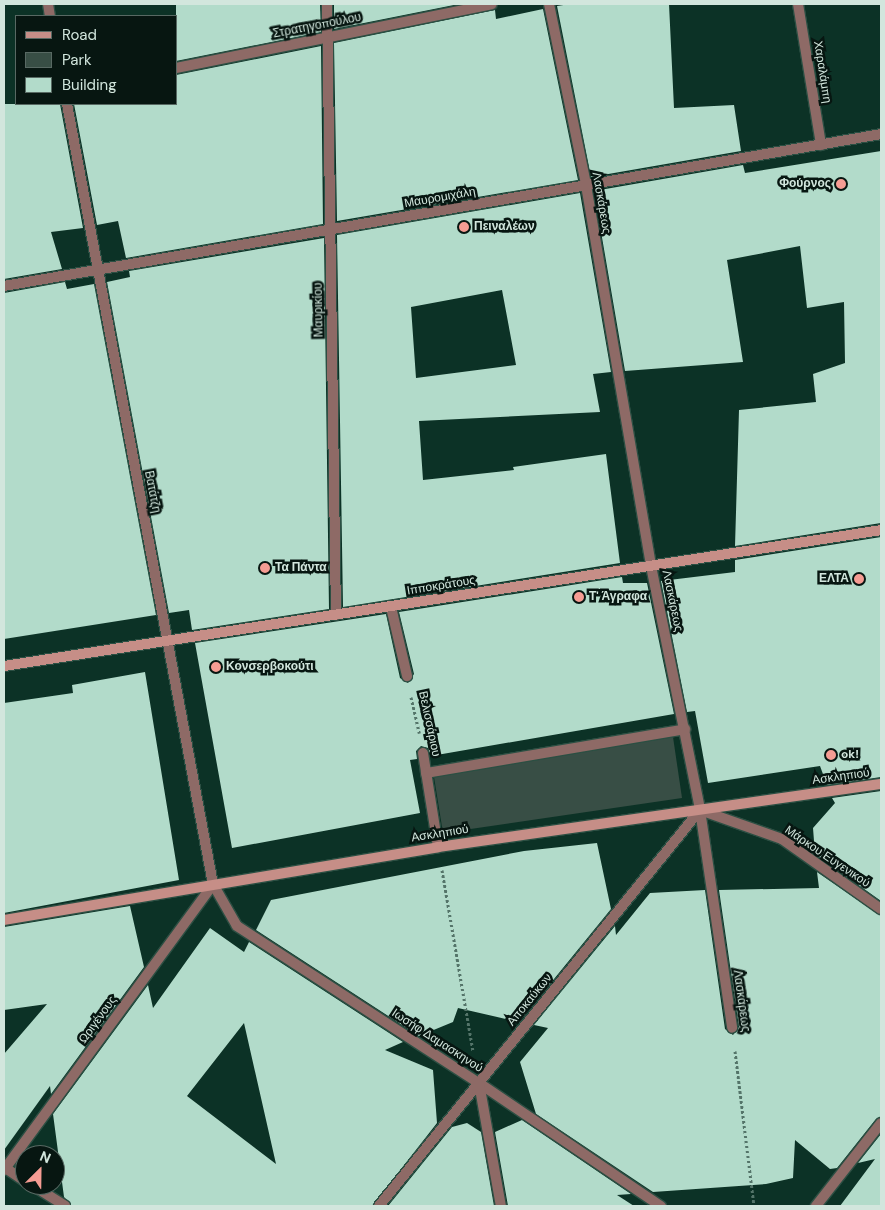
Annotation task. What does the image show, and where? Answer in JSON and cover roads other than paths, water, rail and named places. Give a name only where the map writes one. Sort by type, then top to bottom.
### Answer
[{"type":"street","name":"Μαυρικίου","points":[[327,4],[336,615]]},
{"type":"street","name":"Στρατηγοπούλου","points":[[178,68],[492,4]]},
{"type":"street","name":"Λασκάρεως","points":[[550,4],[586,186],[652,566],[700,810],[732,1028]]},
{"type":"street","name":"Χαραλάμπη","points":[[798,4],[821,145]]},
{"type":"street","name":"Βατάτζη","points":[[67,105],[213,884]]},
{"type":"street","name":"Μαυρομιχάλη","points":[[4,286],[881,134]]},
{"type":"street","name":"Ιπποκράτους","points":[[4,666],[881,530]]},
{"type":"street","name":"Βελισσάριου","points":[[391,607],[406,676]]},
{"type":"street","points":[[426,773],[685,728]]},
{"type":"street","name":"Βελισσάριου","points":[[424,753],[438,847]]},
{"type":"street","name":"Ασκληπιού","points":[[4,920],[438,847],[881,784]]},
{"type":"street","name":"Μάρκου Ευγενικού","points":[[700,810],[782,839],[881,909]]},
{"type":"street","name":"Αποκαύκων","points":[[379,1206],[700,810]]},
{"type":"street","name":"Ιωσήφ Δαμασκηνού","points":[[213,884],[237,926],[479,1083],[661,1206]]},
{"type":"street","name":"Ωριγένους","points":[[4,1168],[213,884]]},
{"type":"street","points":[[479,1083],[501,1206]]},
{"type":"street","points":[[816,1206],[881,1124]]},
{"type":"street","points":[[4,1168],[15,1175]]},
{"type":"street","points":[[48,1195],[65,1206]]},
{"type":"place","name":"Φούρνος","points":[[841,184]]},
{"type":"place","name":"Πειναλέων","points":[[464,227]]},
{"type":"place","name":"Τα Πάντα","points":[[265,568]]},
{"type":"place","name":"ΕΛΤΑ","points":[[859,579]]},
{"type":"place","name":"Τ' Άγραφα","points":[[579,597]]},
{"type":"place","name":"Κονσερβοκούτι","points":[[216,667]]},
{"type":"place","name":"ok!","points":[[831,755]]}]
